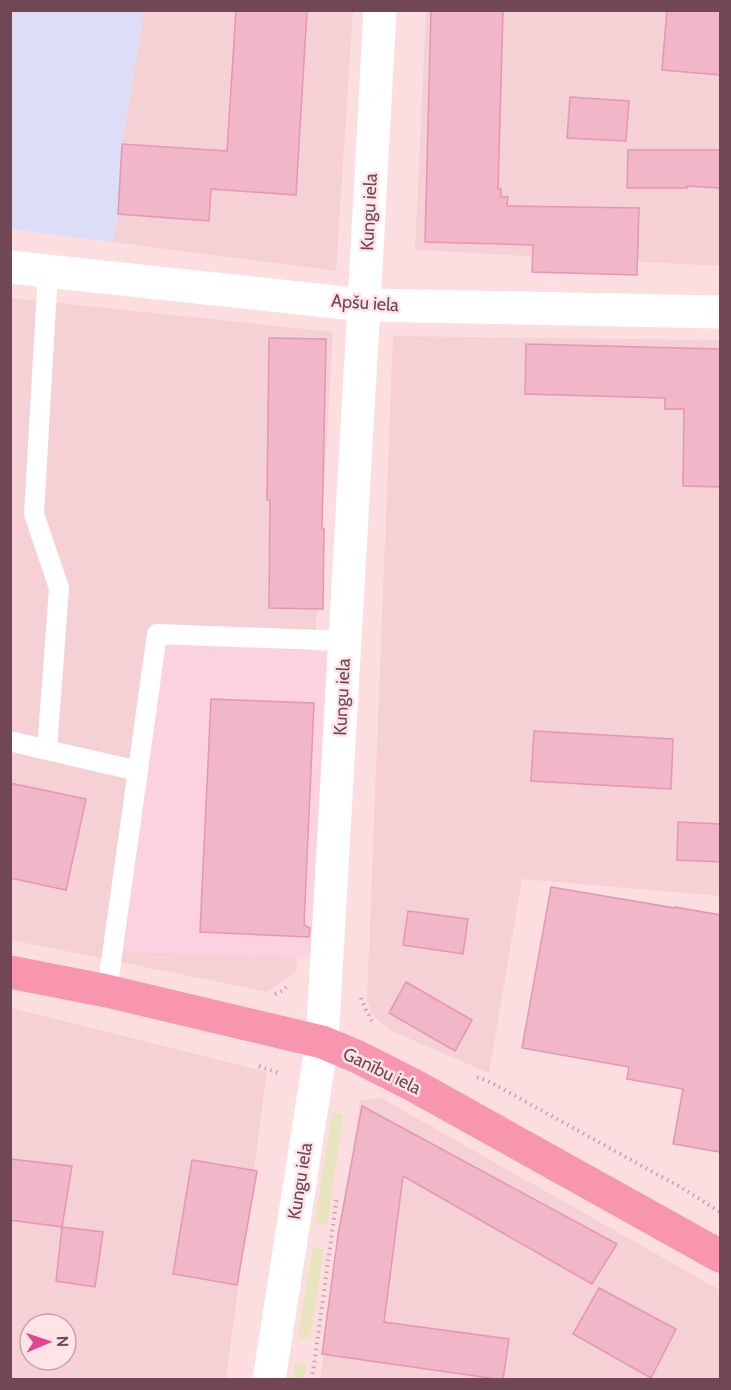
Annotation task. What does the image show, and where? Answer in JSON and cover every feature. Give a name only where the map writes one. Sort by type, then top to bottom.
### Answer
[{"type":"highway","name":"Ganību iela","points":[[10,972],[107,991],[322,1042],[358,1057],[415,1086],[720,1256]]},
{"type":"street","name":"Kungu iela","points":[[269,1380],[322,1042],[380,10]]},
{"type":"street","name":"Apšu iela","points":[[10,267],[364,305],[720,312]]},
{"type":"lane","points":[[47,750],[58,588],[34,514],[48,271]]},
{"type":"lane","points":[[107,991],[157,634],[345,641]]},
{"type":"lane","points":[[10,741],[138,771]]},
{"type":"path","points":[[361,997],[366,1010],[379,1029]]},
{"type":"path","points":[[312,1380],[338,1185]]},
{"type":"shaded area","points":[[11,10],[144,11],[122,144],[118,214],[113,242],[11,229]]},
{"type":"shaded area","points":[[144,11],[353,11],[336,271],[113,242],[118,214],[122,144]]},
{"type":"shaded area","points":[[426,11],[720,11],[720,266],[415,250]]},
{"type":"shaded area","points":[[11,298],[333,332],[296,972],[268,992],[11,940]]},
{"type":"shaded area","points":[[393,336],[720,340],[720,896],[522,879],[489,1073],[389,1030],[371,1013],[367,999]]},
{"type":"shaded area","points":[[164,643],[327,652],[313,957],[124,952]]},
{"type":"shaded area","points":[[11,1008],[267,1072],[226,1379],[11,1380]]},
{"type":"shaded area","points":[[381,1098],[720,1290],[720,1379],[320,1380],[360,1100]]},
{"type":"shaded area","points":[[332,1113],[343,1114],[327,1225],[315,1223]]},
{"type":"shaded area","points":[[312,1248],[324,1249],[310,1340],[298,1338]]},
{"type":"shaded area","points":[[295,1362],[307,1364],[304,1379],[293,1379]]},
{"type":"building","points":[[236,10],[307,10],[296,195],[211,189],[209,221],[118,214],[122,144],[227,151]]},
{"type":"building","points":[[431,10],[503,10],[498,189],[501,189],[501,197],[508,197],[507,206],[639,208],[637,275],[532,272],[533,245],[425,242]]},
{"type":"building","points":[[667,10],[720,10],[720,75],[662,70]]},
{"type":"building","points":[[570,97],[629,101],[626,141],[567,138]]},
{"type":"building","points":[[628,150],[720,150],[720,188],[687,186],[687,188],[627,188]]},
{"type":"building","points":[[269,338],[326,339],[322,529],[324,529],[323,609],[269,608],[270,500],[267,500]]},
{"type":"building","points":[[526,344],[720,349],[720,487],[683,486],[684,409],[665,409],[665,398],[525,394]]},
{"type":"building","points":[[211,699],[314,703],[304,925],[310,928],[309,937],[200,932]]},
{"type":"building","points":[[534,731],[673,739],[671,789],[531,781]]},
{"type":"building","points":[[10,783],[86,799],[66,890],[10,878]]},
{"type":"building","points":[[678,822],[720,824],[720,862],[677,860]]},
{"type":"building","points":[[551,887],[720,915],[720,1152],[673,1144],[683,1089],[627,1079],[629,1067],[522,1048]]},
{"type":"building","points":[[408,911],[468,919],[463,954],[403,945]]},
{"type":"building","points":[[406,982],[472,1020],[455,1051],[389,1013]]},
{"type":"building","points":[[362,1106],[617,1244],[592,1284],[403,1176],[384,1322],[509,1339],[503,1380],[322,1354],[338,1235]]},
{"type":"building","points":[[10,1159],[72,1166],[62,1227],[10,1220]]},
{"type":"building","points":[[192,1160],[257,1171],[237,1285],[173,1274]]},
{"type":"building","points":[[62,1227],[103,1232],[95,1287],[56,1281]]},
{"type":"building","points":[[599,1288],[676,1329],[651,1378],[573,1334]]}]
